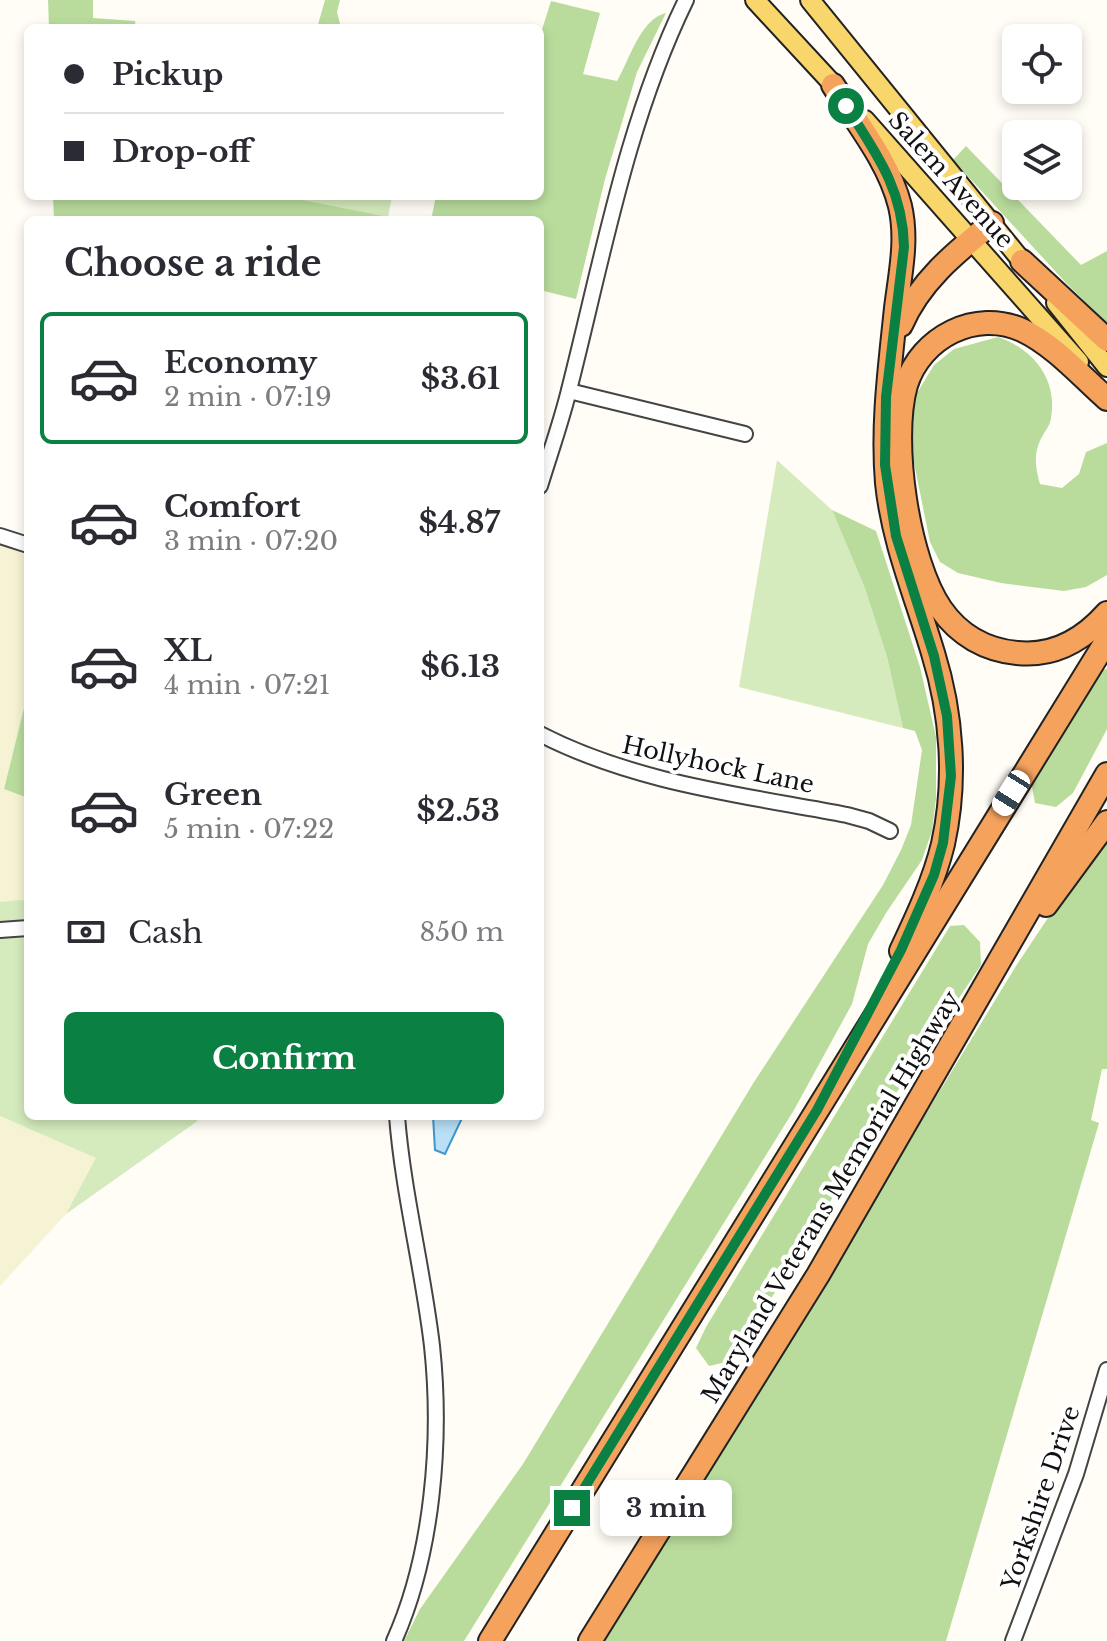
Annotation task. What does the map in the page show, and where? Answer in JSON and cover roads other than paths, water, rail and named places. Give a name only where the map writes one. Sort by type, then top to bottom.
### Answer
[{"type":"highway","points":[[817,1110],[920,908],[943,843],[948,809],[950,736],[944,696],[905,568],[888,497],[884,430],[904,247],[900,207],[884,167],[833,85]]},
{"type":"highway","points":[[892,344],[915,297],[927,281],[992,223]]},
{"type":"highway","points":[[1022,261],[1107,340]]},
{"type":"highway","points":[[1107,397],[1042,342],[1023,331],[1003,323],[965,326],[936,342],[922,355],[913,370],[902,401],[901,433],[905,498],[920,563],[941,609],[968,637],[987,647],[1030,654],[1072,643],[1090,632],[1107,613]]},
{"type":"highway","points":[[490,1641],[1107,640]]},
{"type":"highway","name":"Maryland Veterans Memorial Highway","points":[[590,1641],[818,1275],[1107,774]]},
{"type":"highway","points":[[972,1010],[1107,822]]},
{"type":"main road","name":"Salem Avenue","points":[[755,0],[972,239],[1107,397]]},
{"type":"main road","name":"Salem Avenue","points":[[810,0],[1107,367]]},
{"type":"street","points":[[544,473],[569,391],[611,218],[651,79],[686,0]]},
{"type":"street","points":[[569,391],[745,434]]},
{"type":"street","points":[[0,536],[24,544]]},
{"type":"street","name":"Hollyhock Lane","points":[[544,736],[636,774],[847,815],[890,831]]},
{"type":"street","points":[[0,930],[24,928]]},
{"type":"street","points":[[394,1641],[412,1588],[427,1523],[434,1447],[435,1390],[398,1120]]},
{"type":"street","name":"Yorkshire Drive","points":[[1013,1641],[1076,1474],[1107,1370]]},
{"type":"water","points":[[433,1120],[461,1120],[445,1154],[435,1150]]}]
